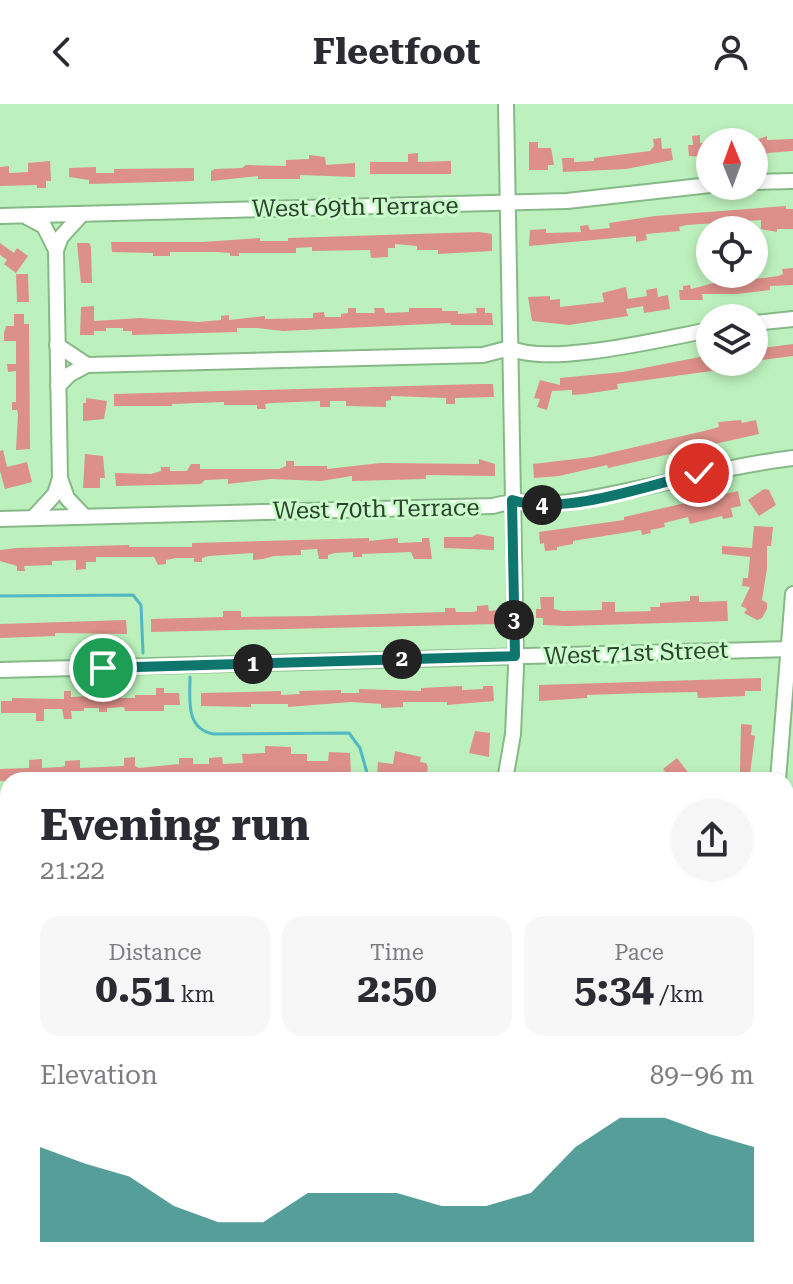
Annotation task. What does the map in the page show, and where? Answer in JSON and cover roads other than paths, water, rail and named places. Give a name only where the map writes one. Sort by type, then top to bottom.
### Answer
[{"type":"street","points":[[506,104],[516,703],[506,772]]},
{"type":"street","points":[[768,182],[793,181]]},
{"type":"street","name":"West 69th Terrace","points":[[0,216],[567,201],[696,187]]},
{"type":"street","points":[[82,214],[61,237],[56,250],[60,478],[67,498],[84,516]]},
{"type":"street","points":[[23,215],[44,226],[56,250]]},
{"type":"street","points":[[768,322],[793,319]]},
{"type":"street","points":[[58,386],[70,374],[87,365],[483,355],[510,348],[524,354],[579,351],[696,332]]},
{"type":"street","points":[[57,345],[87,365]]},
{"type":"street","name":"West 70th Terrace","points":[[0,519],[493,506],[512,500],[529,505],[568,502],[699,473],[793,458]]},
{"type":"street","points":[[33,518],[55,494],[60,478]]},
{"type":"street","points":[[779,772],[793,594]]},
{"type":"street","name":"West 71st Street","points":[[0,670],[790,649]]},
{"type":"waterway","points":[[0,596],[133,595],[141,605],[143,653]]},
{"type":"waterway","points":[[190,677],[191,712],[198,726],[205,731],[214,734],[349,733],[360,748],[367,772]]}]
